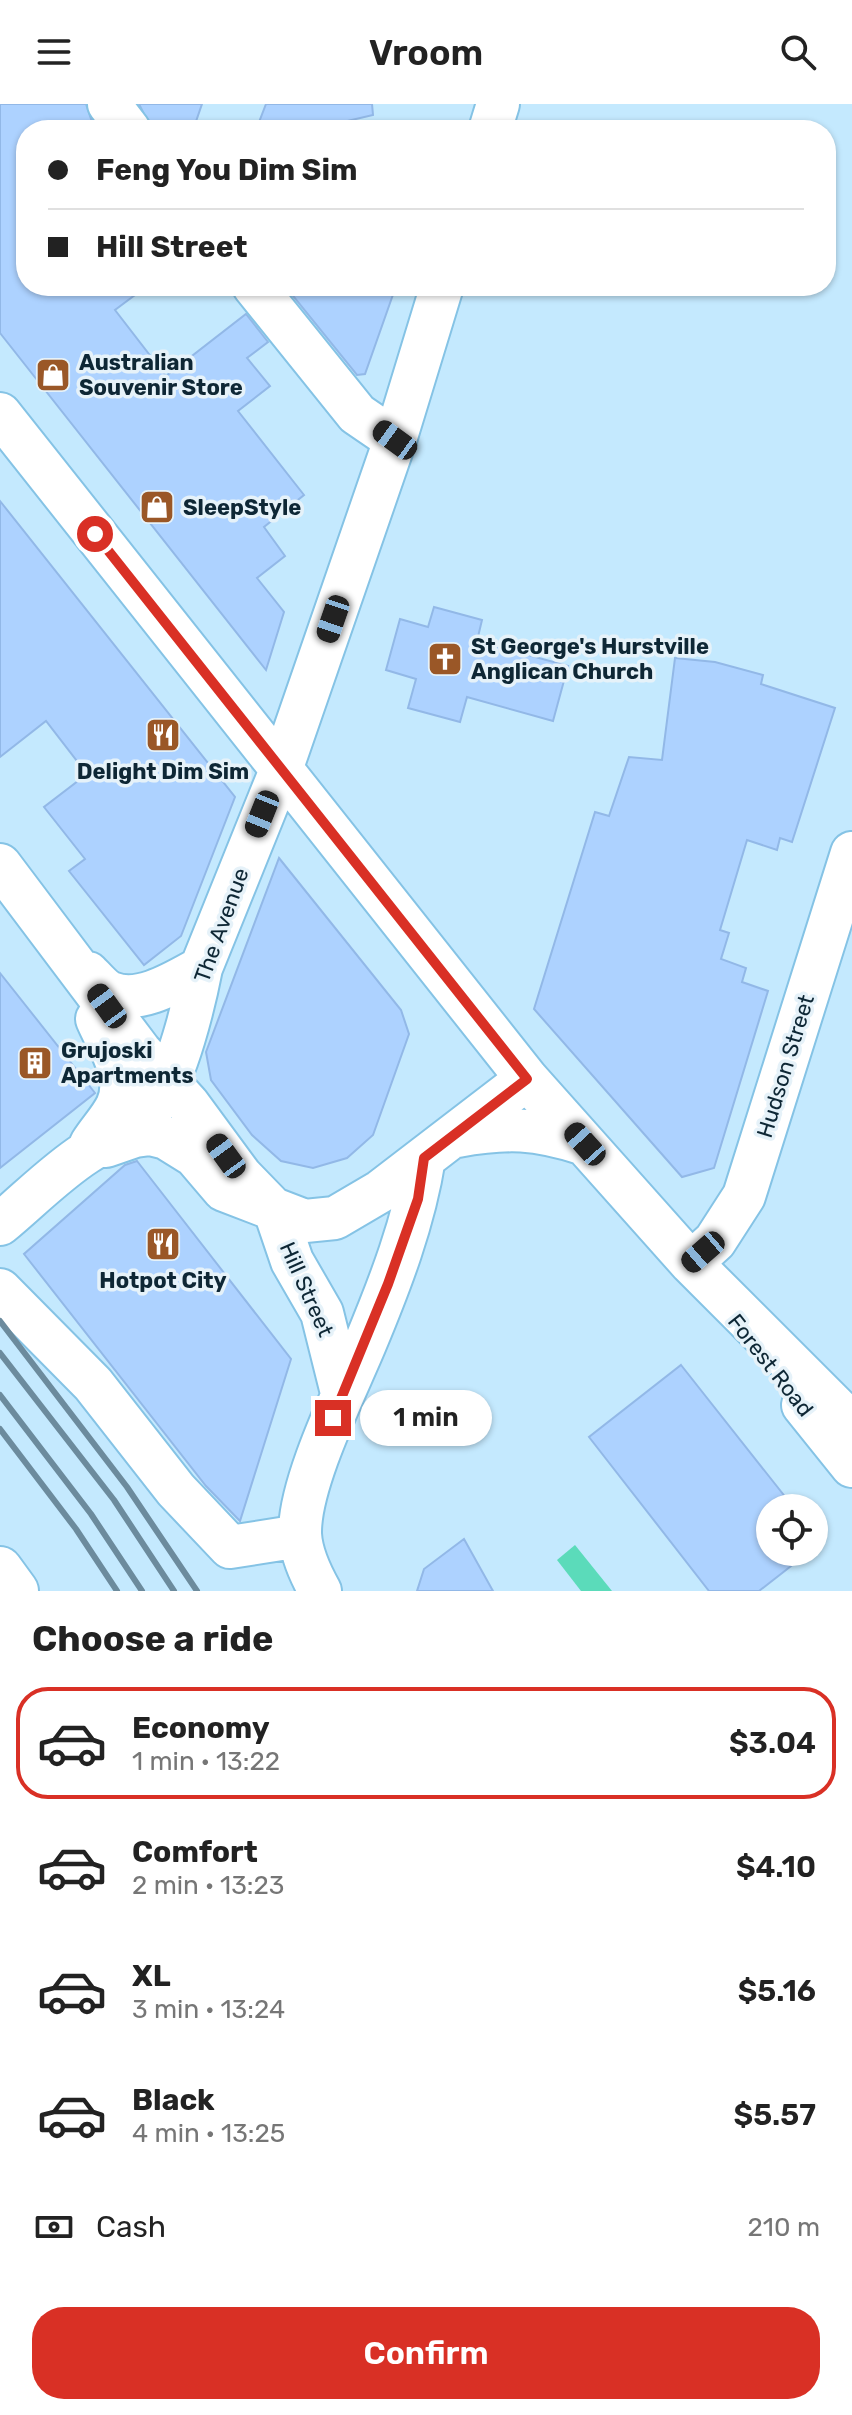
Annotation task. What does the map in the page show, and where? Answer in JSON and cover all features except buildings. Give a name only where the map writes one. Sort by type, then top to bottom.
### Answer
[{"type":"main road","points":[[0,1569],[16,1591]]},
{"type":"street","points":[[109,104],[121,120]]},
{"type":"street","points":[[262,296],[357,414],[395,440]]},
{"type":"street","name":"The Avenue","points":[[0,1224],[83,1155],[140,1118],[155,1104],[168,1080],[194,1003],[201,968],[281,770],[395,440],[439,296]]},
{"type":"street","name":"Forest Road","points":[[0,414],[527,1079],[691,1263],[852,1466]]},
{"type":"street","name":"Hudson Street","points":[[691,1263],[715,1241],[744,1196],[852,853]]},
{"type":"street","points":[[0,865],[140,1051],[168,1080],[241,1176],[275,1211]]},
{"type":"street","points":[[74,960],[111,993],[131,996],[156,990],[201,968]]},
{"type":"street","points":[[74,960],[119,1071],[118,1105],[83,1155]]},
{"type":"street","name":"Hill Street","points":[[275,1211],[305,1221],[335,1218],[363,1204],[527,1079]]},
{"type":"street","points":[[438,1148],[518,1128],[542,1131],[585,1144]]},
{"type":"street","points":[[83,1155],[135,1136],[150,1134],[166,1138],[195,1156],[224,1190],[275,1211]]},
{"type":"street","name":"Hill Street","points":[[317,1586],[300,1536],[307,1495],[342,1393],[388,1284],[438,1148]]},
{"type":"street","name":"Hill Street","points":[[275,1211],[292,1261],[307,1285],[332,1343],[342,1393]]},
{"type":"street","name":"Forest Road","points":[[691,1263],[852,1424]]},
{"type":"street","points":[[307,1285],[346,1296],[388,1284]]},
{"type":"street","points":[[0,1290],[93,1384],[176,1490],[230,1547],[300,1536]]},
{"type":"shaded area","points":[[575,1545],[612,1591],[581,1591],[557,1560]]},
{"type":"railway","points":[[0,1321],[127,1487],[197,1591]]},
{"type":"railway","points":[[0,1353],[114,1500],[174,1591]]},
{"type":"railway","points":[[0,1395],[91,1514],[142,1591]]},
{"type":"railway","points":[[0,1429],[76,1529],[117,1591]]},
{"type":"place","name":"Australian Souvenir Store","points":[[53,375]]},
{"type":"place","name":"SleepStyle","points":[[157,507]]},
{"type":"place","name":"St George's Hurstville Anglican Church","points":[[445,659]]},
{"type":"place","name":"Delight Dim Sim","points":[[163,735]]},
{"type":"place","name":"Grujoski Apartments","points":[[35,1063]]},
{"type":"place","name":"Hotpot City","points":[[163,1244]]},
{"type":"route","points":[[95,534],[527,1079],[424,1158],[418,1199],[364,1347],[333,1418]]}]
